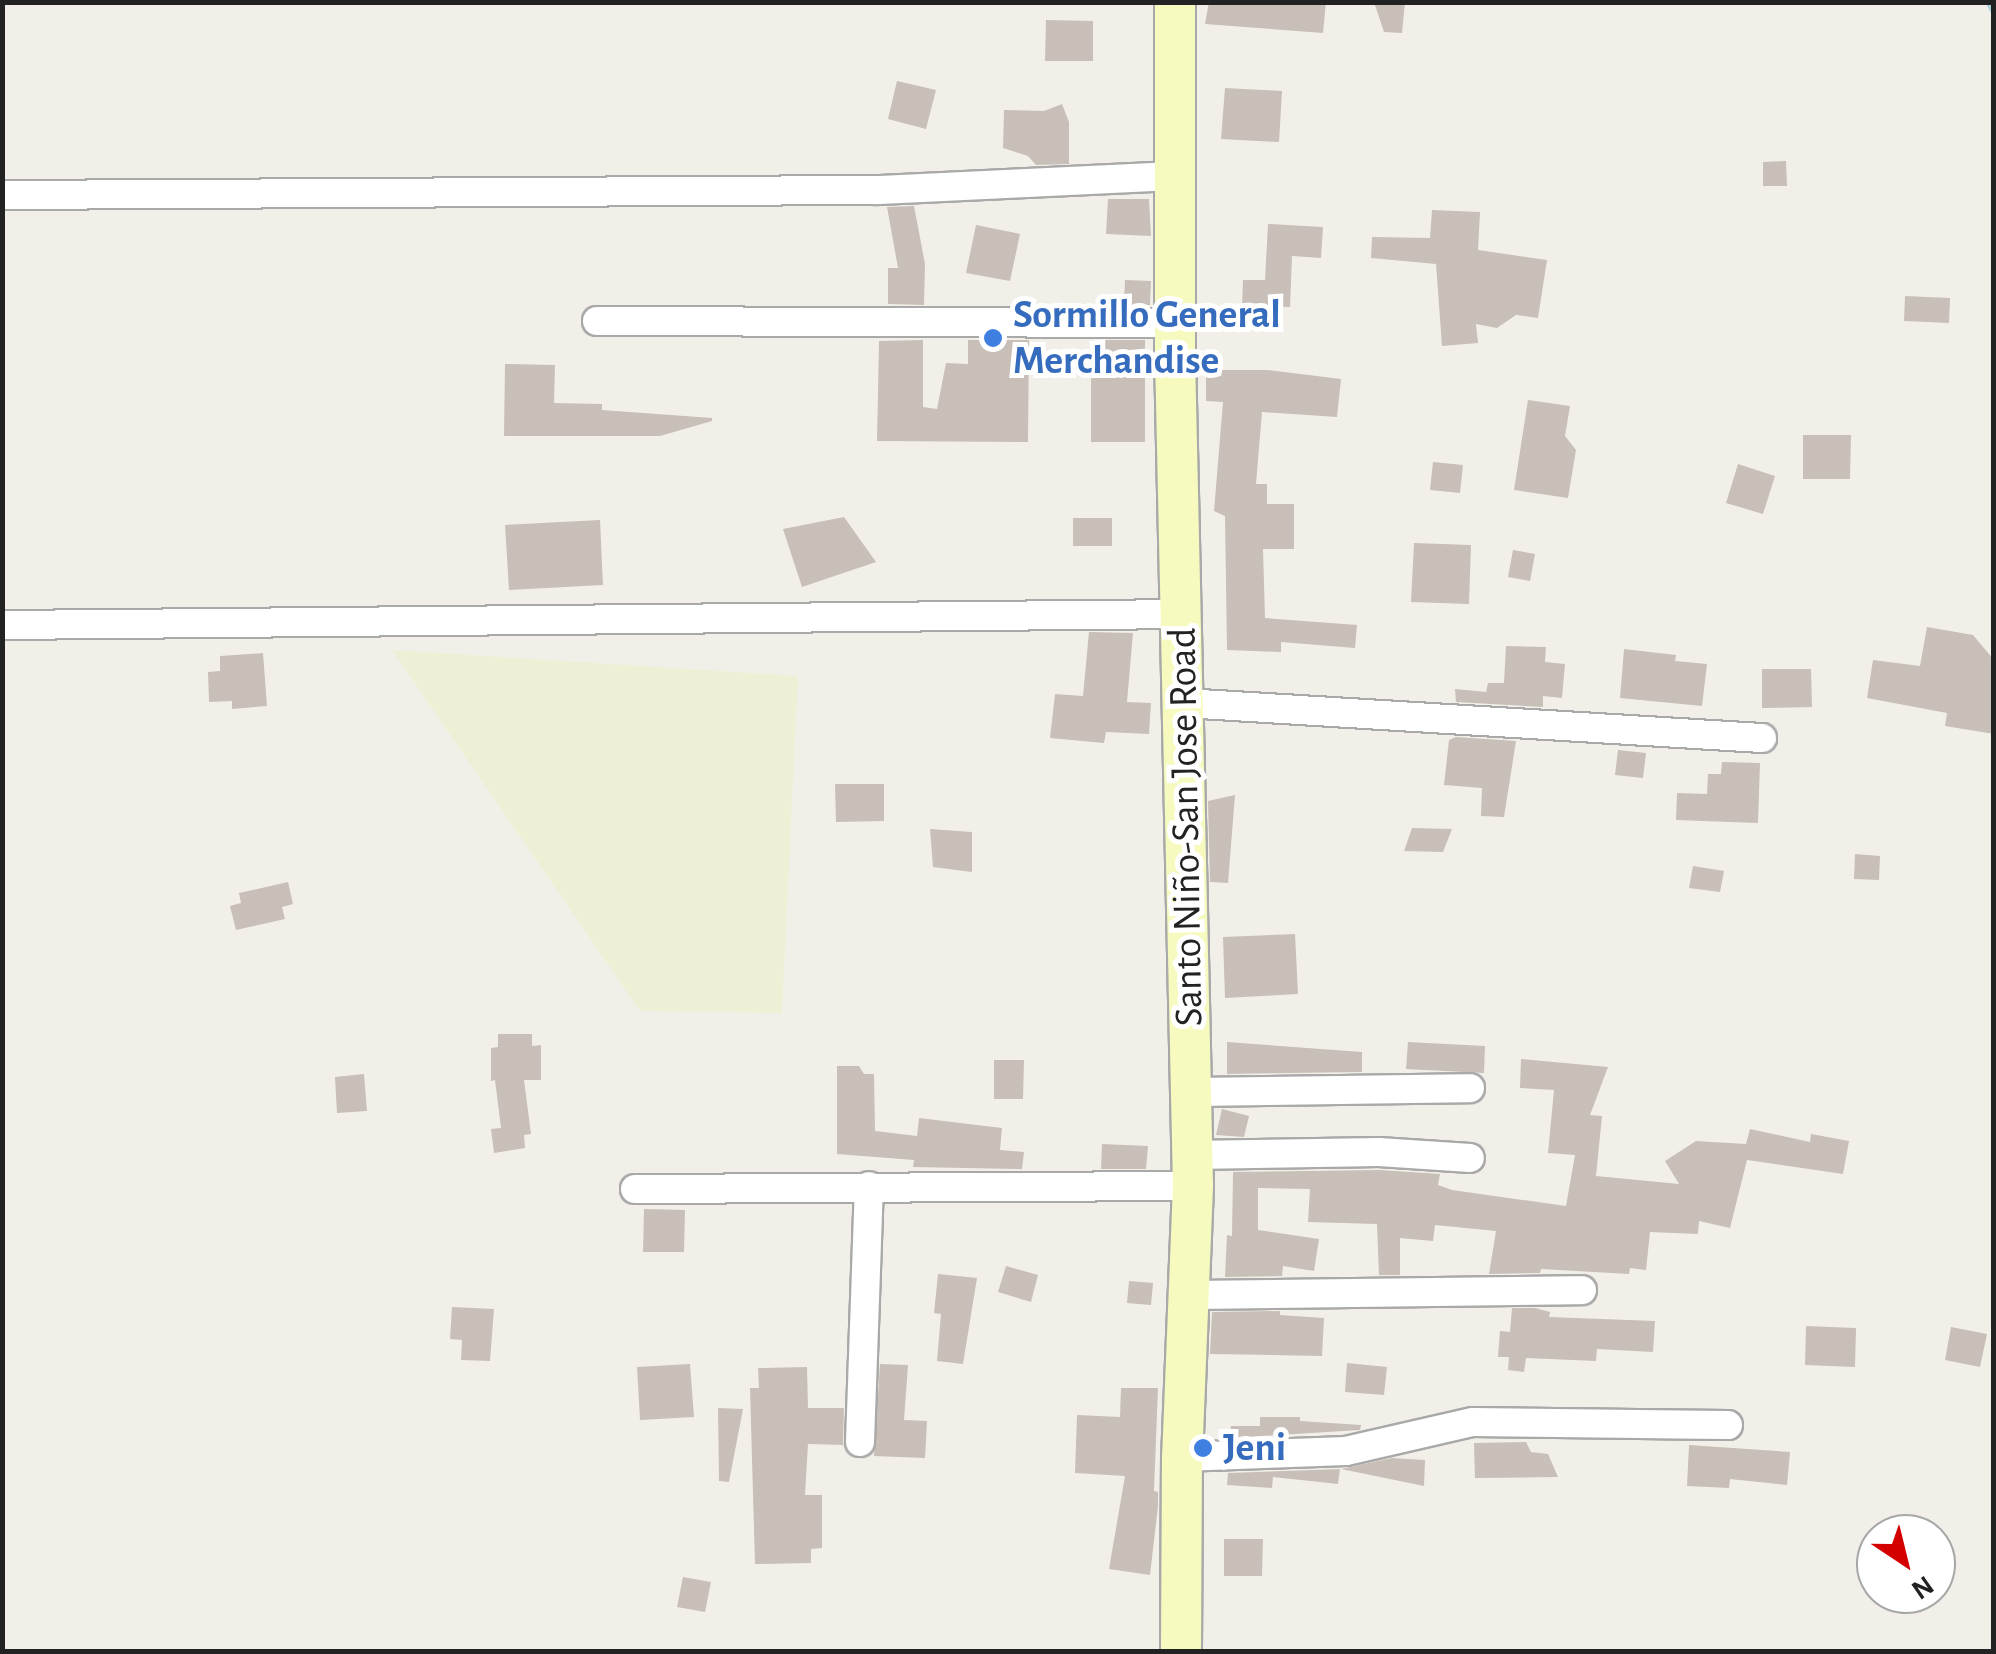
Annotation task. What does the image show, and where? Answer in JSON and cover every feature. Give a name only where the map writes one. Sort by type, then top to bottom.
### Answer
[{"type":"main road","name":"Santo Niño-San Jose Road","points":[[1175,2],[1193,1171],[1182,1457],[1182,1652]]},
{"type":"street","points":[[2,195],[878,190],[1176,176]]},
{"type":"street","points":[[597,321],[1177,323]]},
{"type":"street","points":[[2,625],[1183,614]]},
{"type":"street","points":[[1184,703],[1762,738]]},
{"type":"street","points":[[1190,1092],[1470,1088]]},
{"type":"street","points":[[635,1190],[869,1186],[1193,1171],[1379,1152],[1470,1158]]},
{"type":"street","points":[[860,1442],[869,1186]]},
{"type":"street","points":[[1187,1295],[1582,1290]]},
{"type":"street","points":[[1182,1457],[1346,1451],[1473,1422],[1728,1424]]},
{"type":"green space","points":[[392,650],[798,676],[782,1013],[640,1011]]},
{"type":"building","points":[[1209,2],[1326,2],[1323,33],[1205,24]]},
{"type":"building","points":[[1374,2],[1405,2],[1402,33],[1384,32]]},
{"type":"building","points":[[1046,20],[1093,21],[1093,61],[1045,61]]},
{"type":"building","points":[[897,81],[936,90],[926,129],[888,119]]},
{"type":"building","points":[[1225,88],[1282,91],[1279,142],[1221,139]]},
{"type":"building","points":[[1062,104],[1069,122],[1069,164],[1036,165],[1028,156],[1003,148],[1004,110],[1044,111]]},
{"type":"building","points":[[1786,161],[1787,186],[1763,186],[1763,162]]},
{"type":"building","points":[[1108,199],[1149,199],[1151,236],[1106,234]]},
{"type":"building","points":[[914,206],[925,264],[924,305],[888,304],[888,268],[898,268],[887,207]]},
{"type":"building","points":[[1432,210],[1480,212],[1478,250],[1547,260],[1538,318],[1516,315],[1497,328],[1476,324],[1478,343],[1442,346],[1436,264],[1371,258],[1372,237],[1430,238]]},
{"type":"building","points":[[1268,224],[1323,227],[1321,258],[1292,256],[1290,307],[1242,306],[1243,280],[1265,280]]},
{"type":"building","points":[[976,225],[1020,234],[1010,281],[966,273]]},
{"type":"building","points":[[1125,280],[1151,281],[1150,305],[1124,305]]},
{"type":"building","points":[[1905,296],[1950,298],[1949,323],[1904,321]]},
{"type":"building","points":[[923,340],[923,407],[937,409],[946,363],[968,364],[968,340],[1029,340],[1028,442],[877,441],[879,341]]},
{"type":"building","points":[[1091,340],[1145,340],[1145,442],[1091,442]]},
{"type":"building","points":[[505,364],[555,365],[554,403],[602,404],[602,410],[712,421],[660,436],[504,436]]},
{"type":"building","points":[[1206,370],[1267,370],[1341,379],[1337,417],[1262,412],[1256,484],[1267,484],[1267,504],[1294,504],[1294,549],[1263,549],[1265,618],[1357,625],[1355,648],[1281,642],[1281,652],[1227,650],[1225,516],[1214,511],[1223,402],[1206,401]]},
{"type":"building","points":[[1528,400],[1570,406],[1565,436],[1576,450],[1568,498],[1514,490]]},
{"type":"building","points":[[1803,435],[1851,435],[1850,479],[1803,479]]},
{"type":"building","points":[[1433,462],[1463,465],[1460,493],[1430,490]]},
{"type":"building","points":[[1738,464],[1775,476],[1763,514],[1726,503]]},
{"type":"building","points":[[844,517],[876,562],[802,587],[783,529]]},
{"type":"building","points":[[1073,518],[1112,518],[1112,546],[1073,546]]},
{"type":"building","points":[[600,520],[603,585],[509,590],[505,525]]},
{"type":"building","points":[[1414,543],[1471,545],[1469,604],[1411,602]]},
{"type":"building","points":[[1513,550],[1535,554],[1530,581],[1508,577]]},
{"type":"building","points":[[1927,627],[1973,635],[1994,660],[1994,734],[1945,726],[1947,713],[1867,698],[1873,660],[1920,666]]},
{"type":"building","points":[[1089,632],[1133,633],[1127,702],[1151,703],[1149,734],[1106,732],[1104,743],[1050,738],[1055,694],[1083,696]]},
{"type":"building","points":[[1506,646],[1546,647],[1545,662],[1565,664],[1562,698],[1543,696],[1543,707],[1456,702],[1455,689],[1486,692],[1488,683],[1504,683]]},
{"type":"building","points":[[1624,649],[1676,655],[1675,661],[1707,664],[1702,706],[1620,698]]},
{"type":"building","points":[[263,653],[267,706],[232,709],[232,701],[209,702],[208,672],[220,671],[220,656]]},
{"type":"building","points":[[1762,669],[1811,669],[1812,707],[1762,708]]},
{"type":"building","points":[[1456,737],[1516,741],[1504,817],[1481,816],[1482,788],[1444,785],[1449,740]]},
{"type":"building","points":[[1618,750],[1646,753],[1643,778],[1615,775]]},
{"type":"building","points":[[1722,762],[1760,763],[1758,823],[1676,820],[1677,793],[1707,794],[1708,774],[1721,774]]},
{"type":"building","points":[[835,784],[884,784],[884,821],[836,822]]},
{"type":"building","points":[[1235,795],[1228,883],[1210,882],[1208,801]]},
{"type":"building","points":[[1412,828],[1452,829],[1443,852],[1404,851]]},
{"type":"building","points":[[930,829],[972,832],[972,872],[933,867]]},
{"type":"building","points":[[1855,854],[1880,856],[1879,880],[1854,879]]},
{"type":"building","points":[[1693,866],[1724,871],[1720,892],[1689,888]]},
{"type":"building","points":[[288,882],[293,904],[282,907],[285,919],[236,930],[230,906],[241,903],[239,893]]},
{"type":"building","points":[[1295,934],[1298,994],[1225,998],[1223,937]]},
{"type":"building","points":[[498,1034],[532,1034],[532,1046],[541,1045],[541,1080],[524,1080],[531,1134],[524,1135],[525,1148],[494,1153],[491,1129],[501,1128],[495,1080],[491,1081],[491,1048],[498,1047]]},
{"type":"building","points":[[1227,1042],[1362,1052],[1362,1072],[1227,1074]]},
{"type":"building","points":[[1408,1042],[1485,1046],[1484,1073],[1406,1069]]},
{"type":"building","points":[[1521,1059],[1608,1067],[1590,1115],[1602,1116],[1596,1176],[1679,1184],[1665,1161],[1696,1141],[1746,1144],[1750,1129],[1810,1142],[1811,1134],[1849,1141],[1843,1174],[1747,1160],[1730,1228],[1699,1221],[1698,1234],[1650,1232],[1646,1270],[1630,1268],[1629,1274],[1541,1269],[1540,1273],[1489,1274],[1496,1231],[1435,1225],[1433,1241],[1400,1238],[1400,1275],[1379,1275],[1377,1224],[1308,1222],[1310,1189],[1258,1188],[1258,1230],[1319,1239],[1314,1271],[1283,1266],[1282,1276],[1225,1277],[1227,1235],[1232,1236],[1233,1172],[1379,1170],[1440,1174],[1438,1185],[1452,1190],[1566,1206],[1575,1155],[1548,1153],[1554,1090],[1520,1088]]},
{"type":"building","points":[[994,1060],[1024,1060],[1023,1099],[994,1099]]},
{"type":"building","points":[[837,1066],[859,1066],[864,1074],[874,1074],[875,1131],[917,1136],[919,1118],[1002,1128],[1000,1150],[1024,1152],[1022,1169],[913,1167],[914,1160],[837,1154]]},
{"type":"building","points":[[364,1074],[367,1111],[337,1113],[335,1077]]},
{"type":"building","points":[[1222,1109],[1249,1116],[1244,1137],[1216,1135]]},
{"type":"building","points":[[1102,1144],[1148,1146],[1146,1169],[1101,1169]]},
{"type":"building","points":[[644,1209],[685,1210],[684,1252],[643,1252]]},
{"type":"building","points":[[1006,1266],[1038,1275],[1031,1302],[998,1292]]},
{"type":"building","points":[[938,1274],[977,1278],[963,1364],[937,1361],[941,1314],[934,1313]]},
{"type":"building","points":[[1129,1281],[1153,1283],[1151,1305],[1127,1303]]},
{"type":"building","points":[[452,1307],[494,1309],[490,1361],[461,1360],[462,1340],[450,1339]]},
{"type":"building","points":[[1512,1308],[1535,1308],[1550,1312],[1549,1317],[1655,1321],[1653,1352],[1597,1349],[1596,1361],[1526,1358],[1524,1372],[1508,1370],[1509,1357],[1498,1357],[1500,1331],[1510,1332]]},
{"type":"building","points":[[1280,1311],[1280,1315],[1324,1318],[1322,1356],[1210,1354],[1212,1312]]},
{"type":"building","points":[[1806,1326],[1856,1328],[1855,1367],[1805,1365]]},
{"type":"building","points":[[1951,1327],[1987,1334],[1980,1367],[1945,1360]]},
{"type":"building","points":[[1347,1363],[1387,1367],[1384,1395],[1345,1392]]},
{"type":"building","points":[[690,1364],[694,1417],[640,1420],[637,1367]]},
{"type":"building","points":[[880,1364],[908,1365],[904,1420],[927,1421],[925,1458],[874,1456]]},
{"type":"building","points":[[807,1367],[808,1408],[844,1408],[843,1445],[808,1444],[805,1495],[822,1495],[822,1548],[811,1549],[811,1563],[755,1564],[750,1388],[759,1388],[758,1368]]},
{"type":"building","points":[[1121,1388],[1158,1388],[1154,1491],[1158,1492],[1158,1506],[1150,1575],[1109,1569],[1125,1476],[1075,1473],[1077,1415],[1120,1417]]},
{"type":"building","points":[[718,1408],[743,1409],[729,1482],[719,1481]]},
{"type":"building","points":[[1260,1417],[1300,1417],[1300,1421],[1361,1425],[1360,1430],[1230,1438],[1231,1426],[1260,1426]]},
{"type":"building","points":[[1526,1442],[1531,1452],[1548,1454],[1558,1477],[1475,1478],[1474,1443]]},
{"type":"building","points":[[1689,1445],[1790,1452],[1787,1485],[1730,1479],[1729,1488],[1687,1486]]},
{"type":"building","points":[[1392,1458],[1425,1460],[1424,1486],[1341,1469]]},
{"type":"building","points":[[1340,1469],[1338,1484],[1273,1477],[1272,1488],[1227,1485],[1228,1473]]},
{"type":"building","points":[[1224,1539],[1263,1539],[1262,1576],[1224,1576]]},
{"type":"building","points":[[683,1577],[711,1582],[705,1612],[677,1607]]},
{"type":"waterway","points":[[1990,2],[1994,10]]},
{"type":"place","name":"Sormillo General Merchandise","points":[[993,338]]},
{"type":"place","name":"Jeni","points":[[1203,1448]]}]
